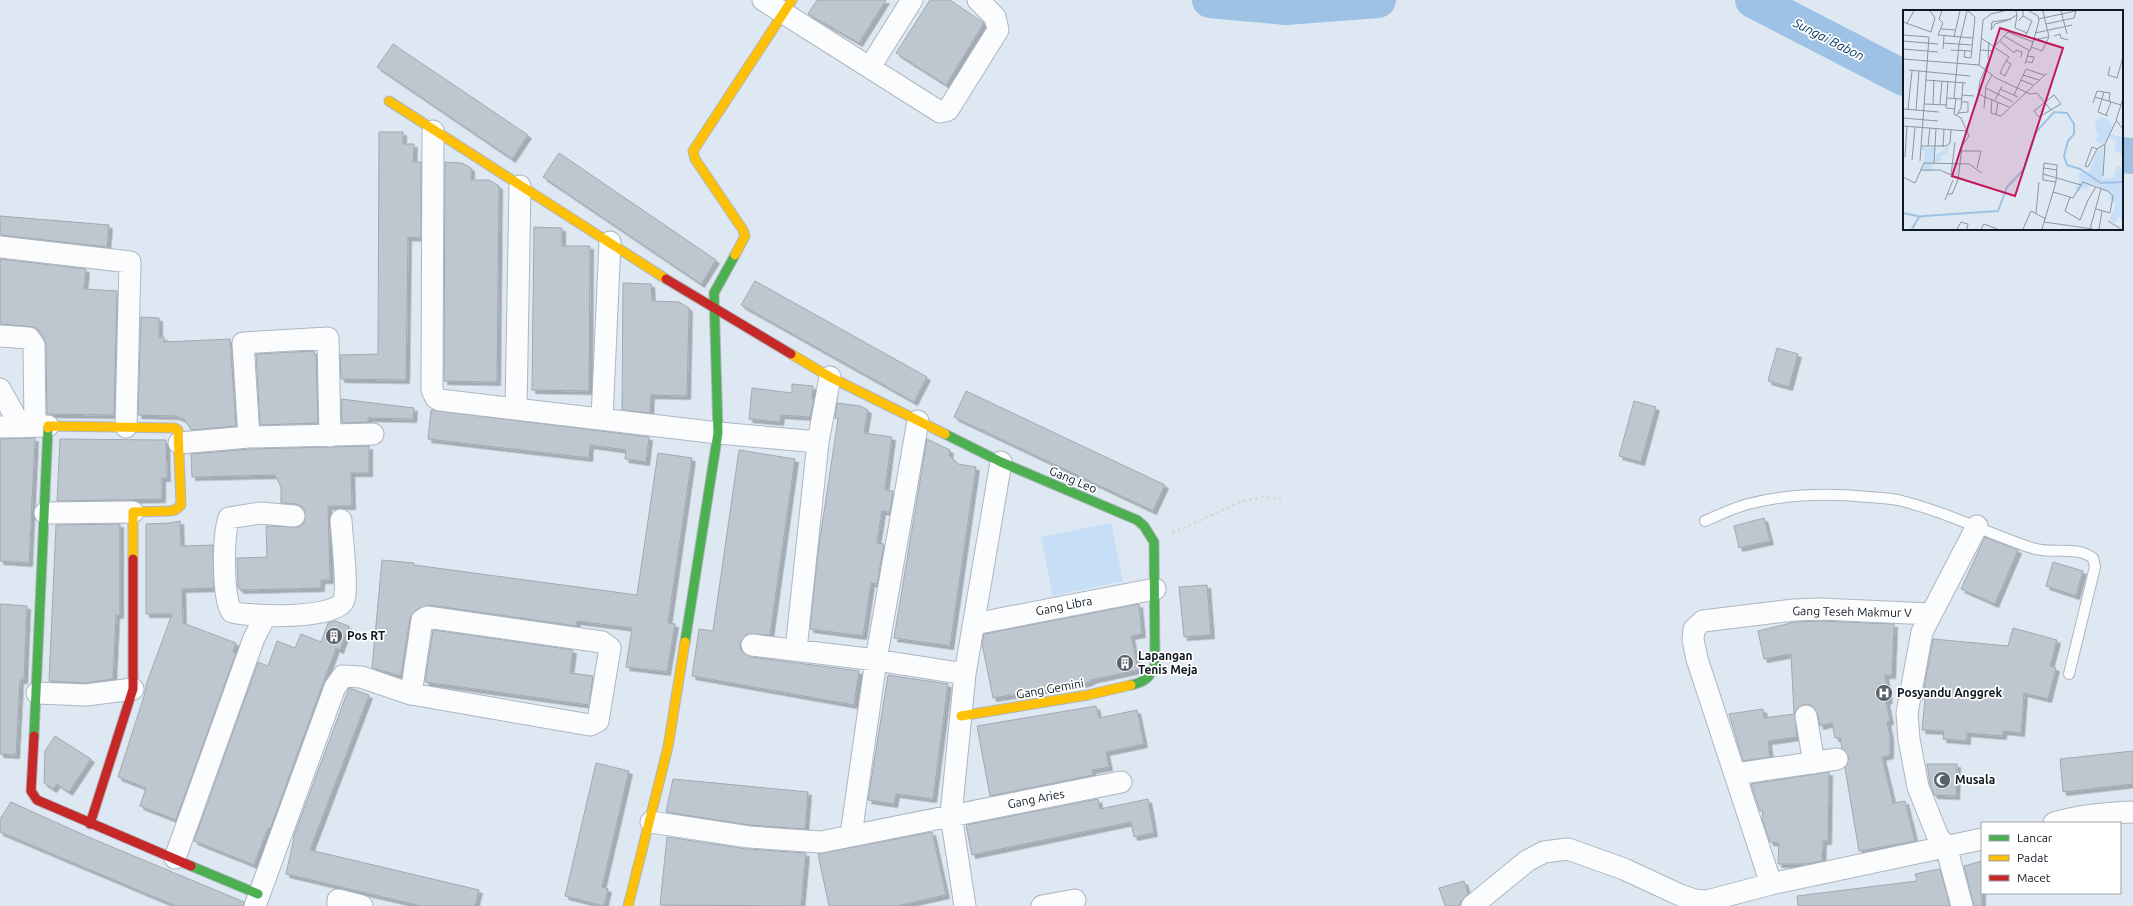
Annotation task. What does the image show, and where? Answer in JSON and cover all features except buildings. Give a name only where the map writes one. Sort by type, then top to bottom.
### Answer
[{"type":"street","points":[[763,0],[788,7],[870,67],[940,112],[948,110],[998,30],[995,17],[978,0]]},
{"type":"street","points":[[870,67],[912,0]]},
{"type":"street","points":[[628,906],[668,747],[718,433],[714,293],[743,242],[745,233],[693,156],[693,151],[788,7]]},
{"type":"street","name":"Gang Leo","points":[[389,101],[714,309],[830,377],[1000,462],[1137,520],[1144,526],[1154,542]]},
{"type":"street","points":[[433,130],[432,392],[440,400],[718,433],[818,442]]},
{"type":"street","points":[[516,409],[520,186]]},
{"type":"street","points":[[602,419],[610,242]]},
{"type":"street","points":[[0,246],[130,262],[126,427]]},
{"type":"street","points":[[0,336],[21,336],[29,338],[34,345],[35,426],[45,512],[31,791],[37,800],[90,824],[175,858],[257,900],[290,815],[335,688],[343,676],[361,677],[411,694],[590,725],[598,721],[610,648],[602,642],[427,617],[422,620],[411,694]]},
{"type":"street","points":[[249,437],[243,343],[328,338],[330,436]]},
{"type":"street","points":[[796,650],[818,442],[830,377]]},
{"type":"street","points":[[0,389],[35,426]]},
{"type":"street","points":[[852,835],[876,660],[918,420]]},
{"type":"street","points":[[0,427],[126,427],[175,428],[178,430],[181,505],[175,510],[133,512],[45,512]]},
{"type":"street","points":[[179,443],[249,437],[373,434]]},
{"type":"street","points":[[965,906],[951,815],[965,674],[1000,462]]},
{"type":"street","points":[[90,824],[133,690],[133,512]]},
{"type":"street","points":[[294,516],[260,513],[228,518],[226,528],[226,595],[228,608],[232,612],[265,617],[329,611],[339,607],[344,601],[341,520]]},
{"type":"street","points":[[1962,906],[1946,846],[1938,837],[1918,787],[1909,739],[1907,714],[1915,663],[1922,632],[1977,526]]},
{"type":"street","points":[[1154,542],[1155,589]]},
{"type":"street","name":"Gang Libra","points":[[974,624],[1155,589]]},
{"type":"street","name":"Gang Gemini","points":[[961,716],[1088,695],[1143,682],[1152,674],[1155,664],[1155,589]]},
{"type":"street","name":"Gang Teseh Makmur V","points":[[1736,774],[1697,659],[1693,640],[1694,629],[1703,621],[1794,610],[1821,609],[1931,614]]},
{"type":"street","points":[[175,858],[254,638],[265,617]]},
{"type":"street","points":[[752,645],[876,660],[965,674]]},
{"type":"street","points":[[36,693],[86,695],[133,690]]},
{"type":"street","points":[[1806,716],[1814,763]]},
{"type":"street","points":[[1771,884],[1736,774],[1837,759]]},
{"type":"street","name":"Gang Aries","points":[[650,822],[749,837],[821,842],[1120,782]]},
{"type":"street","points":[[2057,822],[2074,817],[2106,812],[2133,812]]},
{"type":"street","points":[[1482,902],[1527,861],[1544,852],[1568,849],[1624,869],[1694,900],[1707,901],[1771,884],[1981,839]]},
{"type":"street","points":[[338,906],[338,900],[362,906]]},
{"type":"street","points":[[1042,906],[1075,900]]},
{"type":"lane","points":[[1705,521],[1746,504],[1800,495],[1842,494],[1897,500],[1977,526],[2035,549],[2053,551],[2066,550],[2087,554],[2093,558],[2095,567],[2069,674]]},
{"type":"path","points":[[1154,542],[1240,502],[1263,497],[1282,499]]},
{"type":"shaded area","points":[[1111,523],[1123,581],[1053,596],[1041,537]]},
{"type":"waterway","name":"Sungai Babon","points":[[1210,0],[1286,7],[1378,0]]},
{"type":"waterway","name":"Sungai Babon","points":[[1753,0],[1903,77]]},
{"type":"waterway","name":"Sungai Babon","points":[[2123,155],[2133,156]]},
{"type":"traffic: fast","points":[[685,642],[718,433],[714,293],[735,255]]},
{"type":"traffic: fast","points":[[34,736],[48,428]]},
{"type":"traffic: fast","points":[[945,434],[1001,462],[1137,520],[1144,526],[1154,542],[1155,664],[1152,672],[1147,678],[1131,685]]},
{"type":"traffic: fast","points":[[191,866],[258,894]]},
{"type":"traffic: slow","points":[[735,255],[745,236],[743,230],[695,159],[693,151],[792,0]]},
{"type":"traffic: slow","points":[[389,101],[666,279]]},
{"type":"traffic: slow","points":[[791,354],[830,377],[945,434]]},
{"type":"traffic: slow","points":[[48,428],[48,426],[175,428],[178,430],[181,505],[175,510],[170,511],[133,512],[133,559]]},
{"type":"traffic: slow","points":[[628,906],[668,747],[685,642]]},
{"type":"traffic: slow","points":[[961,716],[1088,695],[1131,685]]},
{"type":"traffic: jam","points":[[666,279],[791,354]]},
{"type":"traffic: jam","points":[[90,824],[133,689],[133,559]]},
{"type":"traffic: jam","points":[[34,736],[31,791],[37,800],[191,866]]},
{"type":"place","name":"Pos RT","points":[[334,636]]},
{"type":"place","name":"Lapangan Tenis Meja","points":[[1125,663]]},
{"type":"place","name":"Posyandu Anggrek","points":[[1884,693]]},
{"type":"place","name":"Musala","points":[[1942,780]]}]
